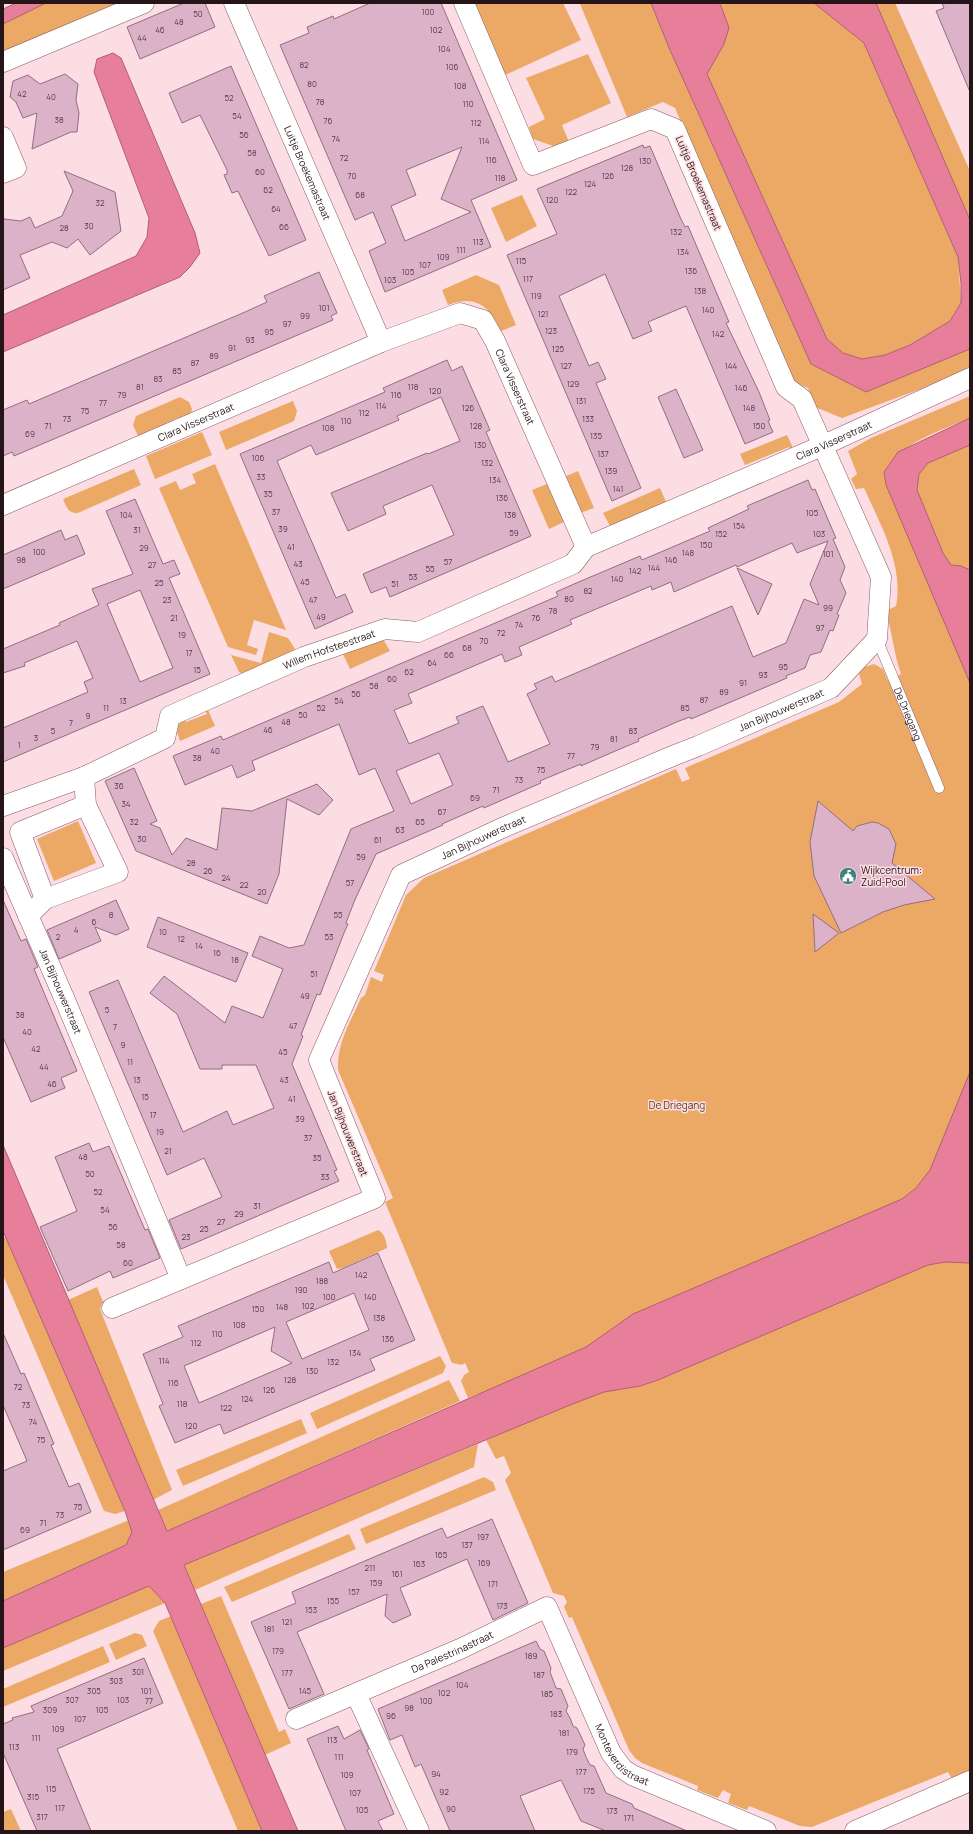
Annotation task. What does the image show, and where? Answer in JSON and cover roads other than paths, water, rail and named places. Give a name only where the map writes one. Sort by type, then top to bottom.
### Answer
[{"type":"street","points":[[3,62],[144,3]]},
{"type":"street","name":"Luitje Broekemastraat","points":[[234,3],[382,342]]},
{"type":"street","name":"Luitje Broekemastraat","points":[[464,3],[533,165],[652,119],[676,129],[786,387],[802,399],[824,445]]},
{"type":"street","points":[[3,137],[16,168],[3,173]]},
{"type":"street","name":"Clara Visserstraat","points":[[3,505],[382,342],[460,313],[483,320],[495,341],[586,546],[824,445],[970,378]]},
{"type":"street","points":[[824,445],[881,577],[877,640]]},
{"type":"street","name":"Willem Hofsteestraat","points":[[3,806],[84,777],[165,738],[170,716],[304,657],[385,629],[418,632],[572,564],[586,546]]},
{"type":"street","name":"Jan Bijhouwerstraat","points":[[112,1308],[375,1198],[319,1060],[401,875],[502,828],[698,746],[831,688],[877,640]]},
{"type":"street","points":[[28,916],[45,899],[118,872],[86,805],[84,777]]},
{"type":"street","points":[[45,899],[20,832],[86,805]]},
{"type":"street","name":"Jan Bijhouwerstraat","points":[[3,858],[181,1279]]},
{"type":"street","name":"Da Palestrinastraat","points":[[296,1719],[460,1649],[547,1607]]},
{"type":"street","name":"Monteverdistraat","points":[[547,1607],[611,1754],[623,1769],[632,1775],[766,1831]]},
{"type":"street","points":[[356,1694],[419,1831]]},
{"type":"street","points":[[855,1831],[970,1781]]},
{"type":"lane","name":"De Driegang","points":[[877,640],[939,788]]},
{"type":"place","name":"Wijkcentrum: Zuid-Pool","points":[[848,876]]}]
